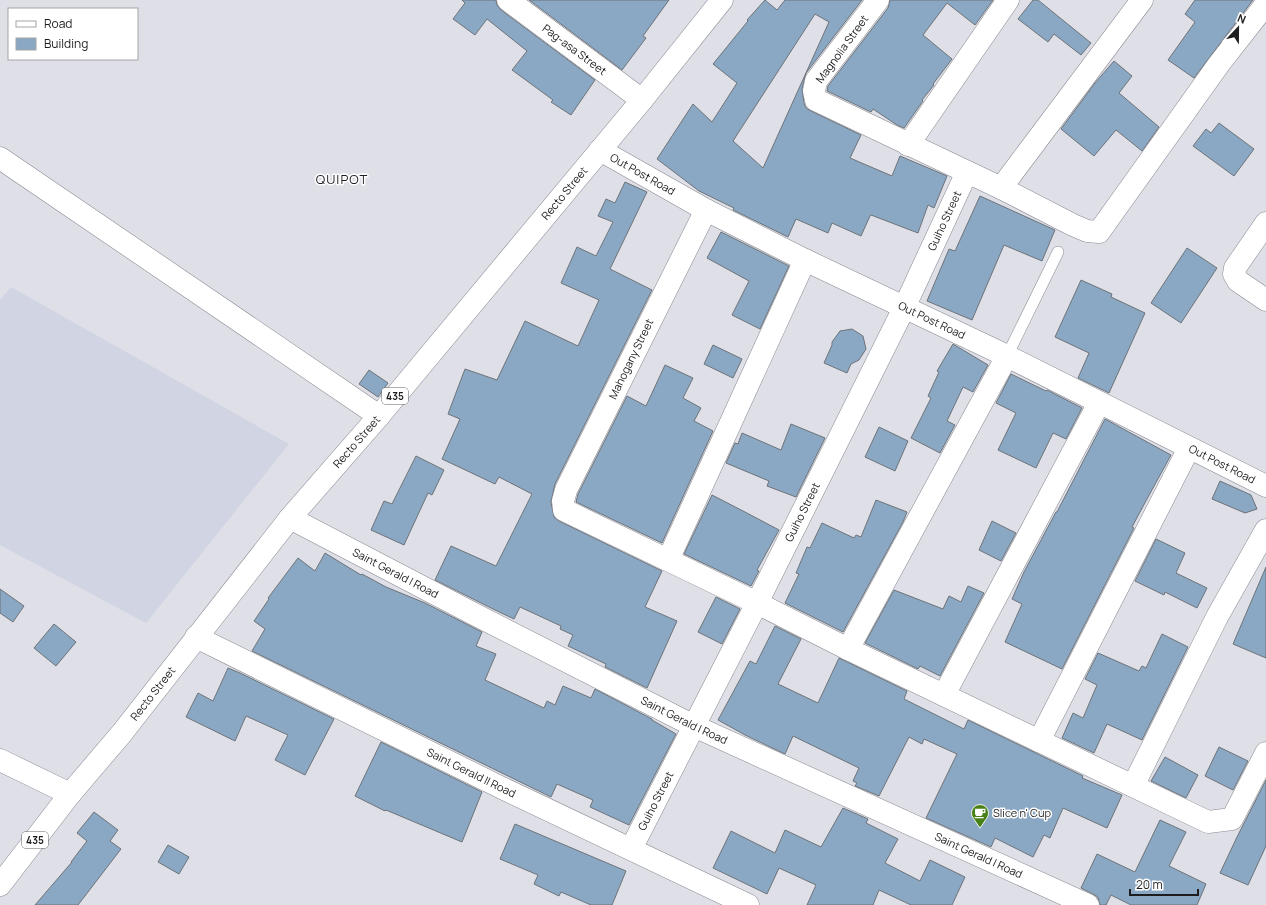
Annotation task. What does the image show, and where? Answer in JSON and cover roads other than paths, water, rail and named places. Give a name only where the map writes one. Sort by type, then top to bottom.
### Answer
[{"type":"street","name":"Pag-asa Street","points":[[508,0],[642,100]]},
{"type":"street","name":"Recto Street","points":[[70,794],[122,733],[290,518],[379,416],[642,100],[722,0]]},
{"type":"street","name":"Magnolia Street","points":[[878,0],[816,81],[814,91],[816,100],[908,145]]},
{"type":"street","points":[[1008,0],[908,145],[1001,188],[1073,225],[1087,231],[1099,232],[1220,64],[1266,4]]},
{"type":"street","points":[[1001,188],[1142,0]]},
{"type":"street","name":"Out Post Road","points":[[600,150],[706,210],[805,260],[1007,356],[1189,448],[1264,480]]},
{"type":"street","points":[[0,158],[379,416]]},
{"type":"street","name":"Guiho Street","points":[[631,849],[757,603],[904,308],[967,172]]},
{"type":"street","name":"Mahogany Street","points":[[668,560],[564,510],[563,501],[566,490],[706,210]]},
{"type":"street","points":[[1266,223],[1235,268],[1234,274],[1238,281],[1266,300]]},
{"type":"street","points":[[805,260],[668,560],[848,649],[1208,822],[1232,819],[1266,752]]},
{"type":"street","points":[[848,649],[1007,356]]},
{"type":"street","points":[[944,695],[1099,403]]},
{"type":"street","points":[[1039,741],[1189,448]]},
{"type":"street","name":"Saint Gerald I Road","points":[[290,518],[694,726],[1088,905]]},
{"type":"street","points":[[1133,786],[1217,617],[1266,530]]},
{"type":"street","name":"Saint Gerald II Road","points":[[196,638],[500,787],[748,905]]},
{"type":"street","points":[[0,760],[70,794]]},
{"type":"street","name":"435","points":[[0,885],[70,794]]},
{"type":"lane","points":[[1007,356],[1058,252]]},
{"type":"place","name":"Slice n' Cup","points":[[980,828]]},
{"type":"district","name":"QUIPOT","points":[[342,179]]}]
